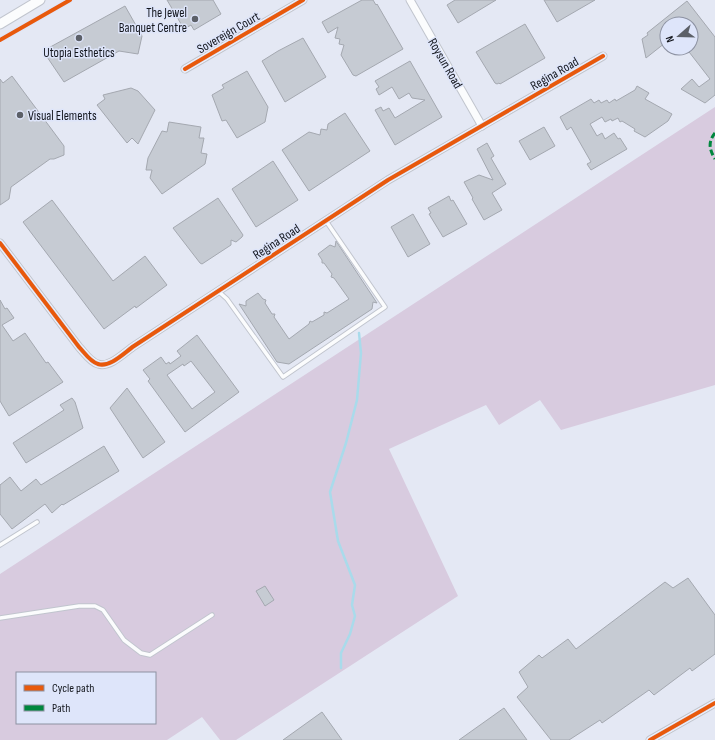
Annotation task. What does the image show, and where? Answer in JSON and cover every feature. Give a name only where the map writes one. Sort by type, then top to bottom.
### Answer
[{"type":"main road","points":[[0,24],[40,0]]},
{"type":"street","name":"Sovereign Court","points":[[185,69],[303,0]]},
{"type":"street","name":"Roysun Road","points":[[410,0],[482,126]]},
{"type":"street","name":"Regina Road","points":[[0,243],[79,347],[91,360],[97,364],[104,365],[112,362],[134,346],[388,180],[603,56]]},
{"type":"street","points":[[650,740],[715,703]]},
{"type":"lane","points":[[218,291],[227,299],[283,377],[385,307],[326,220]]},
{"type":"lane","points":[[0,545],[37,522]]},
{"type":"lane","points":[[0,618],[79,606],[95,606],[103,610],[124,640],[140,652],[150,655],[212,615]]},
{"type":"shaded area","points":[[715,107],[715,385],[561,430],[540,400],[499,425],[486,405],[389,449],[458,596],[236,740],[220,740],[202,717],[167,740],[0,740],[0,574]]},
{"type":"building","name":"The Jewel Banquet Centre","points":[[167,0],[213,0],[221,14],[194,30],[191,25],[184,29]]},
{"type":"building","points":[[362,0],[373,0],[376,5],[377,4],[403,49],[356,76],[353,75],[341,55],[344,45],[339,44],[340,39],[335,38],[338,27],[328,33],[322,22]]},
{"type":"building","points":[[455,0],[496,0],[458,23],[447,5]]},
{"type":"building","points":[[544,0],[595,0],[557,22]]},
{"type":"building","points":[[687,1],[699,16],[668,16]]},
{"type":"building","points":[[125,6],[142,36],[138,54],[119,51],[64,82],[43,51]]},
{"type":"building","points":[[699,16],[715,37],[715,95],[705,103],[681,89],[692,79],[699,87],[710,79],[692,56],[699,56]]},
{"type":"building","points":[[659,23],[659,48],[646,58],[642,39],[648,35],[647,33]]},
{"type":"building","points":[[525,24],[545,58],[500,84],[497,84],[476,52]]},
{"type":"building","points":[[303,38],[326,77],[285,102],[262,61]]},
{"type":"building","points":[[410,61],[442,117],[395,145],[375,110],[381,107],[383,111],[389,108],[395,118],[425,100],[412,98],[409,93],[399,99],[392,87],[379,95],[376,89],[379,87],[375,81]]},
{"type":"building","points":[[247,71],[268,107],[265,122],[237,138],[226,120],[222,121],[212,95],[224,88],[222,85]]},
{"type":"building","name":"Visual Elements","points":[[12,76],[64,146],[64,155],[50,159],[11,187],[9,199],[0,205],[0,79],[3,83]]},
{"type":"building","points":[[637,86],[649,93],[645,99],[672,114],[668,121],[645,137],[634,131],[635,129],[622,121],[620,122],[618,118],[605,122],[602,117],[590,124],[597,136],[602,133],[605,139],[614,133],[618,139],[620,138],[627,149],[591,170],[587,164],[591,162],[571,127],[567,130],[560,117],[591,99],[594,103],[599,100],[601,103],[607,100],[609,103],[615,99],[616,101],[635,90]]},
{"type":"building","points":[[131,88],[138,91],[155,110],[138,144],[132,138],[127,143],[97,105],[105,99],[103,95]]},
{"type":"building","points":[[345,113],[370,151],[309,191],[282,150],[309,132],[320,135],[321,129],[327,130],[328,124]]},
{"type":"building","points":[[169,122],[201,127],[199,138],[204,138],[201,153],[207,154],[205,164],[162,194],[150,178],[152,170],[146,170],[148,158],[162,131],[167,132]]},
{"type":"building","points":[[544,127],[555,146],[530,160],[519,141]]},
{"type":"building","points":[[487,143],[494,156],[491,158],[506,184],[492,193],[502,210],[484,220],[464,182],[479,175],[493,180],[477,149]]},
{"type":"building","points":[[273,161],[298,200],[256,227],[232,189]]},
{"type":"building","points":[[449,196],[451,201],[453,200],[467,224],[443,237],[429,214],[431,213],[428,208]]},
{"type":"building","points":[[218,198],[243,235],[236,242],[231,240],[231,245],[202,264],[173,228]]},
{"type":"building","points":[[52,200],[113,281],[145,256],[167,285],[104,329],[23,222]]},
{"type":"building","points":[[413,214],[430,244],[408,257],[391,227]]},
{"type":"building","points":[[336,241],[377,303],[373,302],[372,309],[289,364],[277,362],[239,304],[246,306],[246,301],[258,293],[263,299],[266,300],[265,303],[272,314],[275,314],[274,317],[289,339],[309,324],[310,321],[312,322],[324,315],[324,312],[327,313],[349,299],[334,278],[331,277],[332,274],[324,263],[322,263],[322,260],[318,254],[330,245],[335,247]]},
{"type":"building","points":[[0,300],[5,309],[7,308],[14,318],[2,325],[13,341],[25,333],[46,363],[48,362],[63,382],[9,416],[0,401]]},
{"type":"building","points":[[197,335],[239,392],[185,432],[148,381],[150,379],[143,370],[161,357],[166,364],[169,362],[170,364],[181,356],[177,351]],"holes":[[[191,361],[215,392],[192,409],[167,375],[183,364],[184,366]]]},
{"type":"building","points":[[127,388],[165,442],[143,458],[110,408]]},
{"type":"building","points":[[72,398],[75,402],[83,428],[26,463],[13,443],[64,410],[60,405]]},
{"type":"building","points":[[104,446],[119,471],[63,505],[62,504],[52,513],[45,504],[12,529],[0,514],[0,485],[10,477],[21,491],[36,479],[41,485]]},
{"type":"building","points":[[688,578],[715,615],[715,654],[692,671],[690,668],[654,695],[649,690],[602,723],[600,720],[569,740],[551,740],[517,697],[528,687],[519,672],[539,655],[542,658],[568,639],[576,649],[665,582],[673,588]]},
{"type":"building","points":[[265,586],[274,600],[265,606],[256,591]]},
{"type":"building","points":[[504,708],[527,740],[459,740]]},
{"type":"building","points":[[322,712],[342,740],[283,740]]},
{"type":"waterway","points":[[341,668],[341,653],[350,634],[355,616],[352,605],[355,585],[338,541],[330,492],[346,443],[357,400],[361,353],[359,333]]},
{"type":"marked path","points":[[715,133],[710,143],[711,152],[715,159]]},
{"type":"cycle path","points":[[0,40],[70,0]]},
{"type":"cycle path","points":[[185,69],[303,0]]},
{"type":"cycle path","points":[[0,243],[87,357],[95,363],[103,365],[107,364],[117,359],[134,346],[388,180],[603,56]]},
{"type":"cycle path","points":[[650,740],[715,703]]},
{"type":"place","name":"The Jewel Banquet Centre","points":[[195,19]]},
{"type":"place","name":"Utopia Esthetics","points":[[79,38]]},
{"type":"place","name":"Visual Elements","points":[[20,115]]}]
